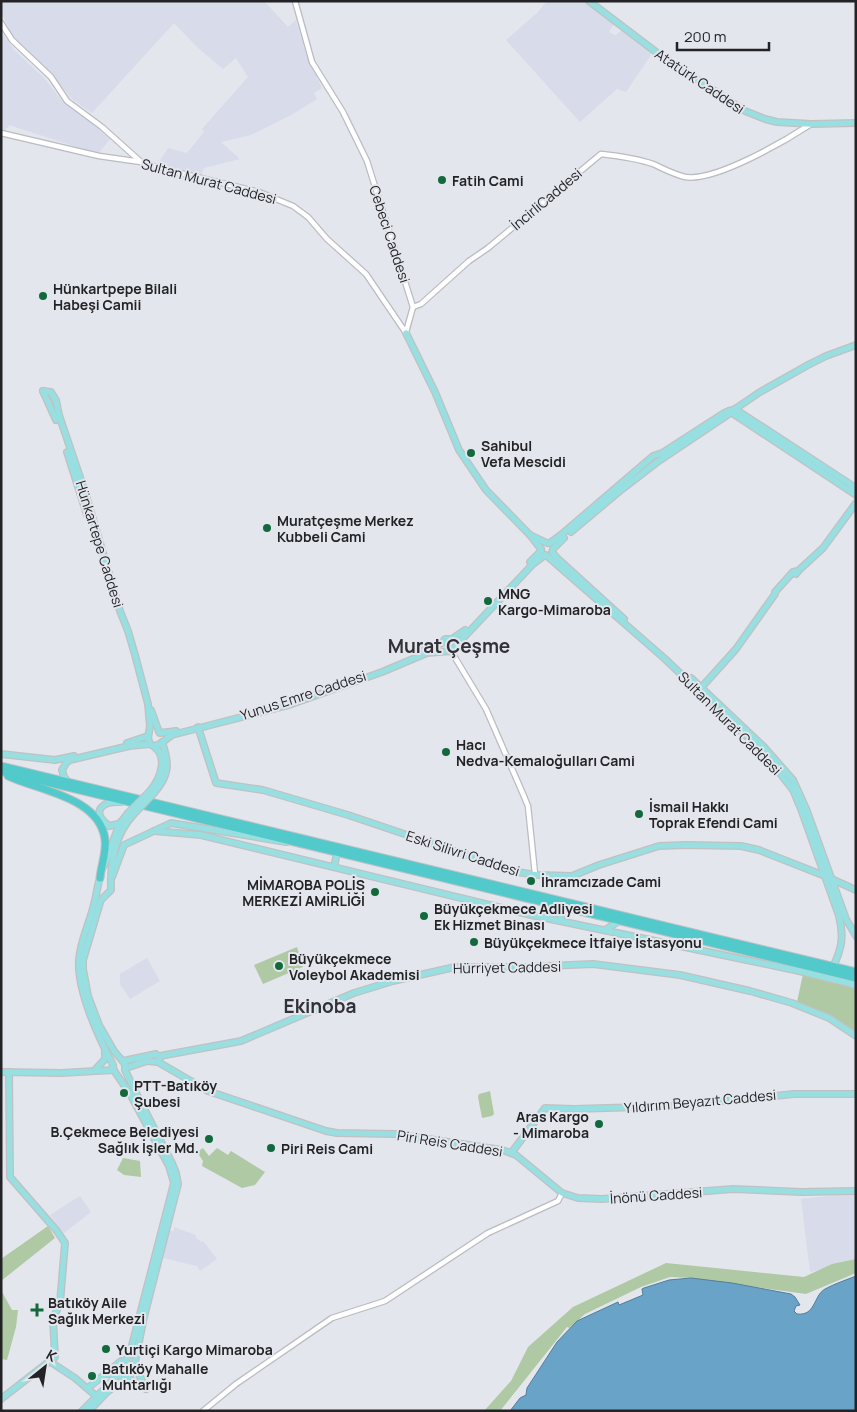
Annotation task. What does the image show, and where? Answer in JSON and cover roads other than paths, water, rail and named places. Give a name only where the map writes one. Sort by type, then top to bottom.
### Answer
[{"type":"highway","points":[[1,766],[856,972]]},
{"type":"highway","points":[[1,772],[133,802],[856,978]]},
{"type":"highway","points":[[1,772],[20,782],[72,799],[91,813],[101,826],[106,839],[98,884]]},
{"type":"main road","name":"Atatürk Caddesi","points":[[589,1],[656,52],[745,111],[765,120],[811,124],[856,123]]},
{"type":"main road","name":"Sultan Murat Caddesi","points":[[406,333],[435,392],[459,450],[486,490],[530,535],[774,757],[793,780],[807,811],[832,879],[844,922],[842,940],[833,967]]},
{"type":"main road","points":[[450,650],[442,648],[442,643],[445,639],[452,639],[462,633],[547,550],[657,462],[760,392],[826,356],[856,345]]},
{"type":"main road","name":"Hünkartepe Caddesi","points":[[43,391],[51,392],[56,400],[59,416],[85,492],[104,561],[128,631],[148,704]]},
{"type":"main road","points":[[732,411],[856,488]]},
{"type":"main road","points":[[70,783],[64,777],[62,770],[70,760],[129,746],[158,746],[172,736],[289,705],[382,672],[427,652],[450,650],[562,534],[654,456],[732,411]]},
{"type":"main road","points":[[654,456],[651,461],[657,462]]},
{"type":"main road","points":[[807,459],[856,496]]},
{"type":"main road","points":[[700,689],[750,631],[750,628],[774,594],[823,548],[856,503]]},
{"type":"main road","points":[[450,650],[454,642],[452,639]]},
{"type":"main road","name":"Yunus Emre Caddesi","points":[[160,732],[198,728],[291,702],[383,668],[442,643]]},
{"type":"main road","points":[[133,802],[109,802],[102,805],[101,819],[108,826],[118,824],[131,814],[164,780],[167,771],[162,742],[163,736],[148,704]]},
{"type":"main road","points":[[148,704],[150,721],[148,740],[161,758],[162,767],[160,778],[152,792]]},
{"type":"main road","name":"Sultan Murat Caddesi","points":[[737,724],[785,778],[793,790],[844,922],[856,936]]},
{"type":"main road","name":"Eski Silivri Caddesi","points":[[198,728],[216,783],[263,790],[350,816],[517,872],[572,876],[599,865],[659,846],[686,845],[750,847],[832,879]]},
{"type":"main road","points":[[1,754],[56,760],[129,743],[155,731],[160,732]]},
{"type":"main road","points":[[89,1411],[107,1392],[133,1372],[144,1317],[178,1180],[172,1163],[129,1078],[125,1064],[112,1048],[99,1025],[84,982],[83,960],[101,900],[110,892],[112,859],[131,814]]},
{"type":"main road","points":[[82,1411],[118,1374],[130,1353],[174,1183],[169,1166],[114,1068],[84,997],[80,982],[79,958],[98,884],[121,822]]},
{"type":"main road","points":[[110,883],[124,845],[172,823],[262,840],[298,843]]},
{"type":"main road","points":[[154,831],[186,832],[201,835],[502,909],[799,971],[856,985]]},
{"type":"main road","points":[[334,867],[338,853]]},
{"type":"main road","points":[[832,879],[856,890]]},
{"type":"main road","points":[[98,884],[100,881],[110,883]]},
{"type":"main road","points":[[98,884],[100,894],[106,894]]},
{"type":"main road","points":[[558,906],[562,921]]},
{"type":"main road","points":[[605,930],[619,921]]},
{"type":"main road","name":"Hürriyet Caddesi","points":[[156,1059],[241,1041],[354,993],[398,980],[455,967],[526,967],[594,964],[680,975],[792,1003],[829,1018],[856,1036]]},
{"type":"main road","points":[[95,1070],[104,1059],[105,1047]]},
{"type":"main road","points":[[112,1048],[121,1056],[156,1059]]},
{"type":"main road","points":[[114,1068],[117,1060],[133,1058]]},
{"type":"main road","points":[[1,1072],[61,1072],[114,1068],[120,1073],[125,1069],[156,1059]]},
{"type":"main road","name":"Piri Reis Caddesi","points":[[156,1059],[208,1091],[326,1132],[395,1134],[512,1152],[562,1193]]},
{"type":"main road","points":[[129,1078],[138,1064]]},
{"type":"main road","points":[[95,1070],[114,1068]]},
{"type":"main road","points":[[102,1070],[122,1082]]},
{"type":"main road","points":[[1,1399],[55,1356],[53,1319],[60,1302],[65,1242],[10,1176],[9,1072]]},
{"type":"main road","name":"Yıldırım Beyazıt Caddesi","points":[[512,1152],[545,1108],[574,1110],[673,1106],[794,1094],[856,1094]]},
{"type":"main road","name":"İnönü Caddesi","points":[[562,1193],[578,1198],[602,1199],[733,1189],[801,1192],[856,1191]]},
{"type":"main road","points":[[48,1361],[75,1378],[96,1396]]},
{"type":"main road","points":[[88,1388],[121,1361],[134,1366],[140,1374],[146,1389],[128,1377],[118,1374],[107,1374]]},
{"type":"street","name":"Cebeci Caddesi","points":[[295,1],[312,62],[343,112],[367,161],[413,308]]},
{"type":"street","points":[[1,23],[12,40],[51,77],[67,101],[102,127],[140,162]]},
{"type":"street","name":"İncirliCaddesi","points":[[413,308],[428,298],[469,261],[488,248],[601,154],[629,157],[654,165],[668,173],[697,178],[716,173],[754,156],[779,144],[811,124]]},
{"type":"street","name":"Sultan Murat Caddesi","points":[[1,133],[99,156],[140,162],[259,192],[300,210],[327,239],[366,274],[406,333]]},
{"type":"street","points":[[406,333],[413,308]]},
{"type":"street","points":[[450,650],[486,709],[528,806],[535,874]]},
{"type":"street","points":[[203,1411],[242,1380],[332,1318],[385,1302],[459,1250],[488,1233],[558,1201],[562,1193]]},
{"type":"water","points":[[856,1276],[856,1411],[510,1411],[520,1398],[526,1395],[527,1388],[557,1342],[577,1321],[618,1302],[619,1305],[643,1295],[642,1289],[644,1288],[669,1280],[691,1278],[732,1283],[791,1294],[800,1305],[796,1306],[794,1311],[797,1314],[803,1314],[811,1309],[818,1296],[825,1289]]},
{"type":"place","name":"Fatih Cami","points":[[442,180]]},
{"type":"place","name":"Hünkartpepe Bilali Habeşi Camii","points":[[43,296]]},
{"type":"place","name":"Sahibul Vefa Mescidi","points":[[471,453]]},
{"type":"place","name":"Muratçeşme Merkez Kubbeli Cami","points":[[267,528]]},
{"type":"place","name":"MNG Kargo-Mimaroba","points":[[488,601]]},
{"type":"place","name":"Hacı Nedva-Kemaloğulları Cami","points":[[446,752]]},
{"type":"place","name":"İsmail Hakkı Toprak Efendi Cami","points":[[639,814]]},
{"type":"place","name":"İhramcızade Cami","points":[[531,881]]},
{"type":"place","name":"MİMAROBA POLİS MERKEZİ AMİRLİĞİ","points":[[375,892]]},
{"type":"place","name":"Büyükçekmece Adliyesi Ek Hizmet Binası","points":[[424,916]]},
{"type":"place","name":"Büyükçekmece İtfaiye İstasyonu","points":[[474,942]]},
{"type":"place","name":"Büyükçekmece Voleybol Akademisi","points":[[279,966]]},
{"type":"place","name":"PTT-Batıköy Şubesi","points":[[124,1093]]},
{"type":"place","name":"Aras Kargo - Mimaroba","points":[[599,1124]]},
{"type":"place","name":"B.Çekmece Belediyesi Sağlık İşler Md.","points":[[209,1139]]},
{"type":"place","name":"Piri Reis Cami","points":[[271,1148]]},
{"type":"place","name":"Batıköy Aile Sağlık Merkezi","points":[[37,1310]]},
{"type":"place","name":"Yurtiçi Kargo Mimaroba","points":[[106,1349]]},
{"type":"place","name":"Batıköy Mahalle Muhtarlığı","points":[[92,1376]]},
{"type":"district","name":"Murat Çeşme","points":[[449,646]]},
{"type":"district","name":"Ekinoba","points":[[320,1006]]}]
